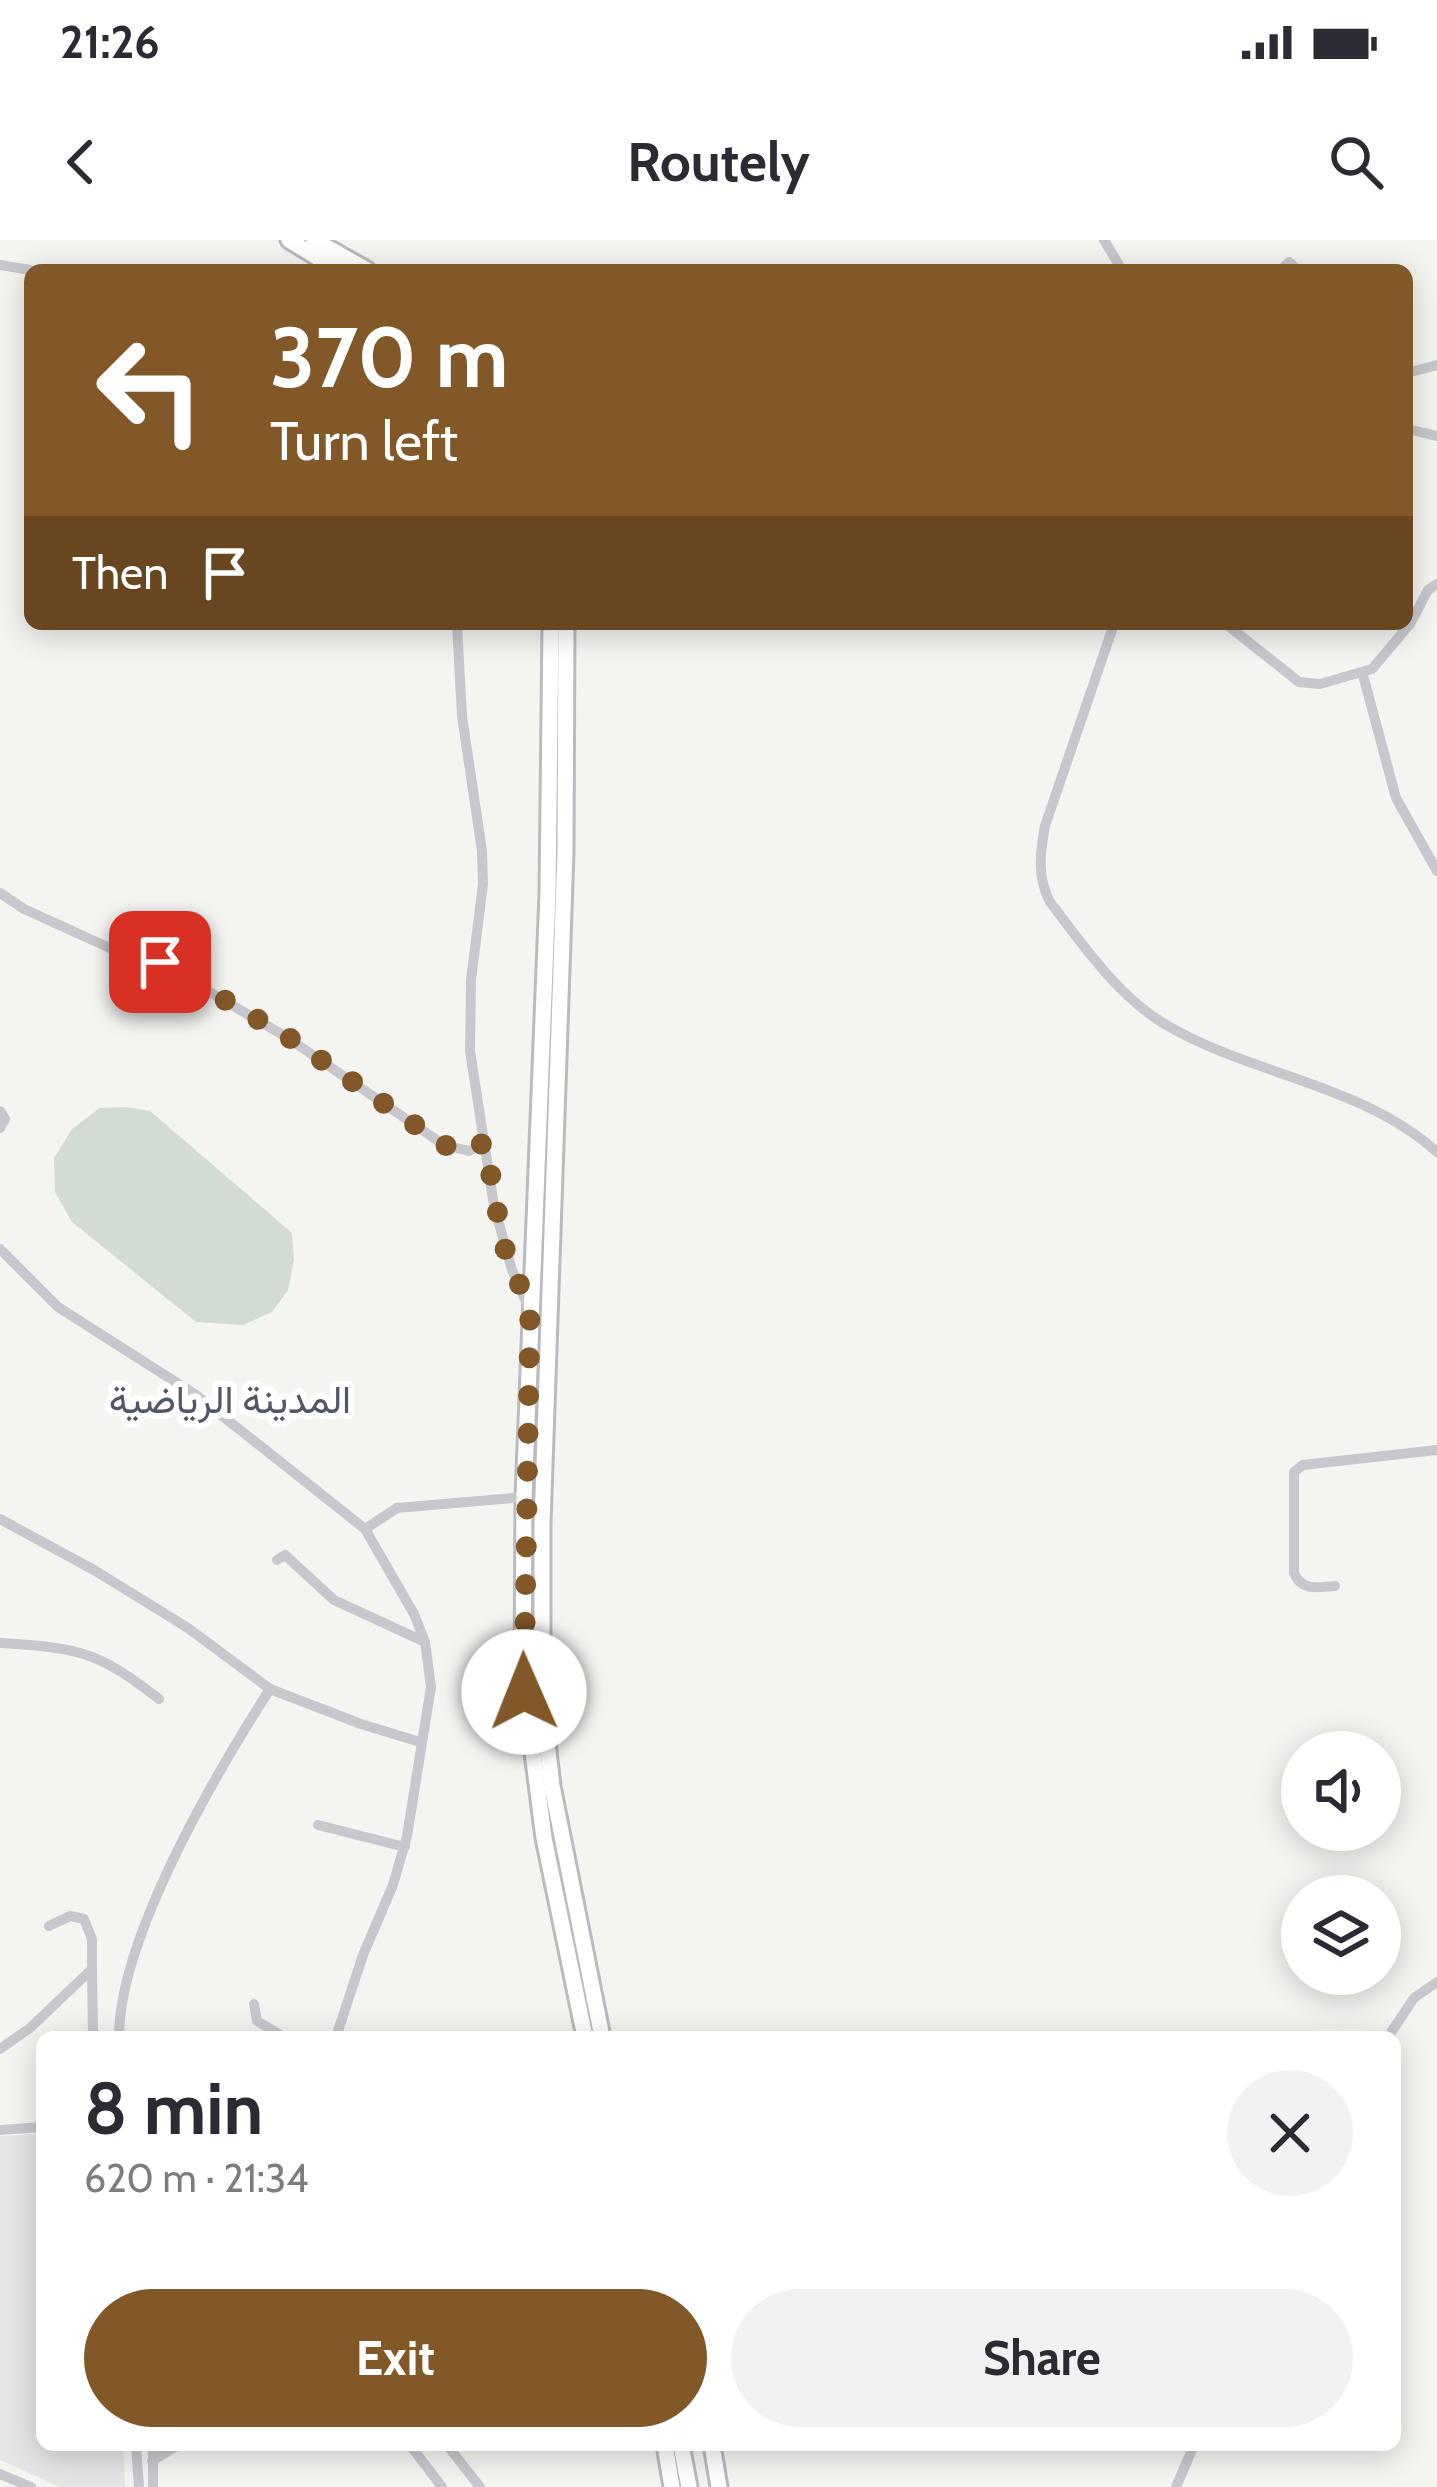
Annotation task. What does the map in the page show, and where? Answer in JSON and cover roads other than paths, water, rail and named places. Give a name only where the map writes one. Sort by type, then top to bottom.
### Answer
[{"type":"main road","points":[[289,240],[328,264]]},
{"type":"main road","points":[[314,240],[356,264]]},
{"type":"main road","points":[[550,630],[548,893],[524,1497],[525,1707],[544,1838],[583,2031]]},
{"type":"main road","points":[[566,630],[565,852],[552,1147],[542,1681],[552,1786],[601,2031]]},
{"type":"main road","points":[[665,2451],[672,2487]]},
{"type":"main road","points":[[682,2451],[689,2487]]},
{"type":"main road","points":[[713,2451],[719,2487]]},
{"type":"street","points":[[1413,614],[1437,584]]},
{"type":"street","points":[[458,630],[463,728],[482,851],[482,898],[468,1028],[503,1244],[530,1310]]},
{"type":"street","points":[[1112,630],[1045,826],[1039,857],[1043,890],[1050,902],[1113,979],[1160,1022],[1366,1107],[1437,1152]]},
{"type":"street","points":[[1234,630],[1307,685],[1363,675],[1403,630]]},
{"type":"street","points":[[1363,675],[1396,798],[1437,871]]},
{"type":"street","points":[[0,893],[112,949],[150,956],[288,1037],[444,1145],[469,1151],[485,1142]]},
{"type":"street","points":[[0,1111],[5,1119],[0,1128]]},
{"type":"street","points":[[0,1250],[58,1307],[196,1395],[365,1529],[406,1596],[425,1642],[431,1687],[405,1846],[337,2031]]},
{"type":"street","points":[[1335,1586],[1309,1588],[1294,1573],[1294,1472],[1303,1466],[1437,1450]]},
{"type":"street","points":[[365,1529],[397,1508],[524,1497]]},
{"type":"street","points":[[0,1519],[171,1617],[270,1689],[420,1742]]},
{"type":"street","points":[[277,1560],[290,1557],[334,1600],[425,1642]]},
{"type":"street","points":[[0,1643],[82,1652],[118,1667],[159,1699]]},
{"type":"street","points":[[120,2031],[124,1982],[164,1885],[222,1764],[270,1689]]},
{"type":"street","points":[[318,1825],[405,1846]]},
{"type":"street","points":[[50,1926],[70,1916],[84,1919],[92,1939],[93,2031]]},
{"type":"street","points":[[0,2049],[92,1969]]},
{"type":"street","points":[[1392,2031],[1414,1998],[1437,1982]]},
{"type":"street","points":[[254,2004],[257,2021],[274,2031]]},
{"type":"street","points":[[0,2129],[36,2127]]},
{"type":"street","points":[[136,2451],[138,2484]]},
{"type":"street","points":[[153,2451],[153,2487]]},
{"type":"street","points":[[152,2461],[168,2451]]},
{"type":"street","points":[[415,2451],[442,2487]]},
{"type":"street","points":[[452,2451],[480,2487]]},
{"type":"street","points":[[1176,2487],[1191,2451]]},
{"type":"street","points":[[0,2474],[31,2487]]},
{"type":"district","name":"المدينة الرياضية","points":[[230,1399]]}]
